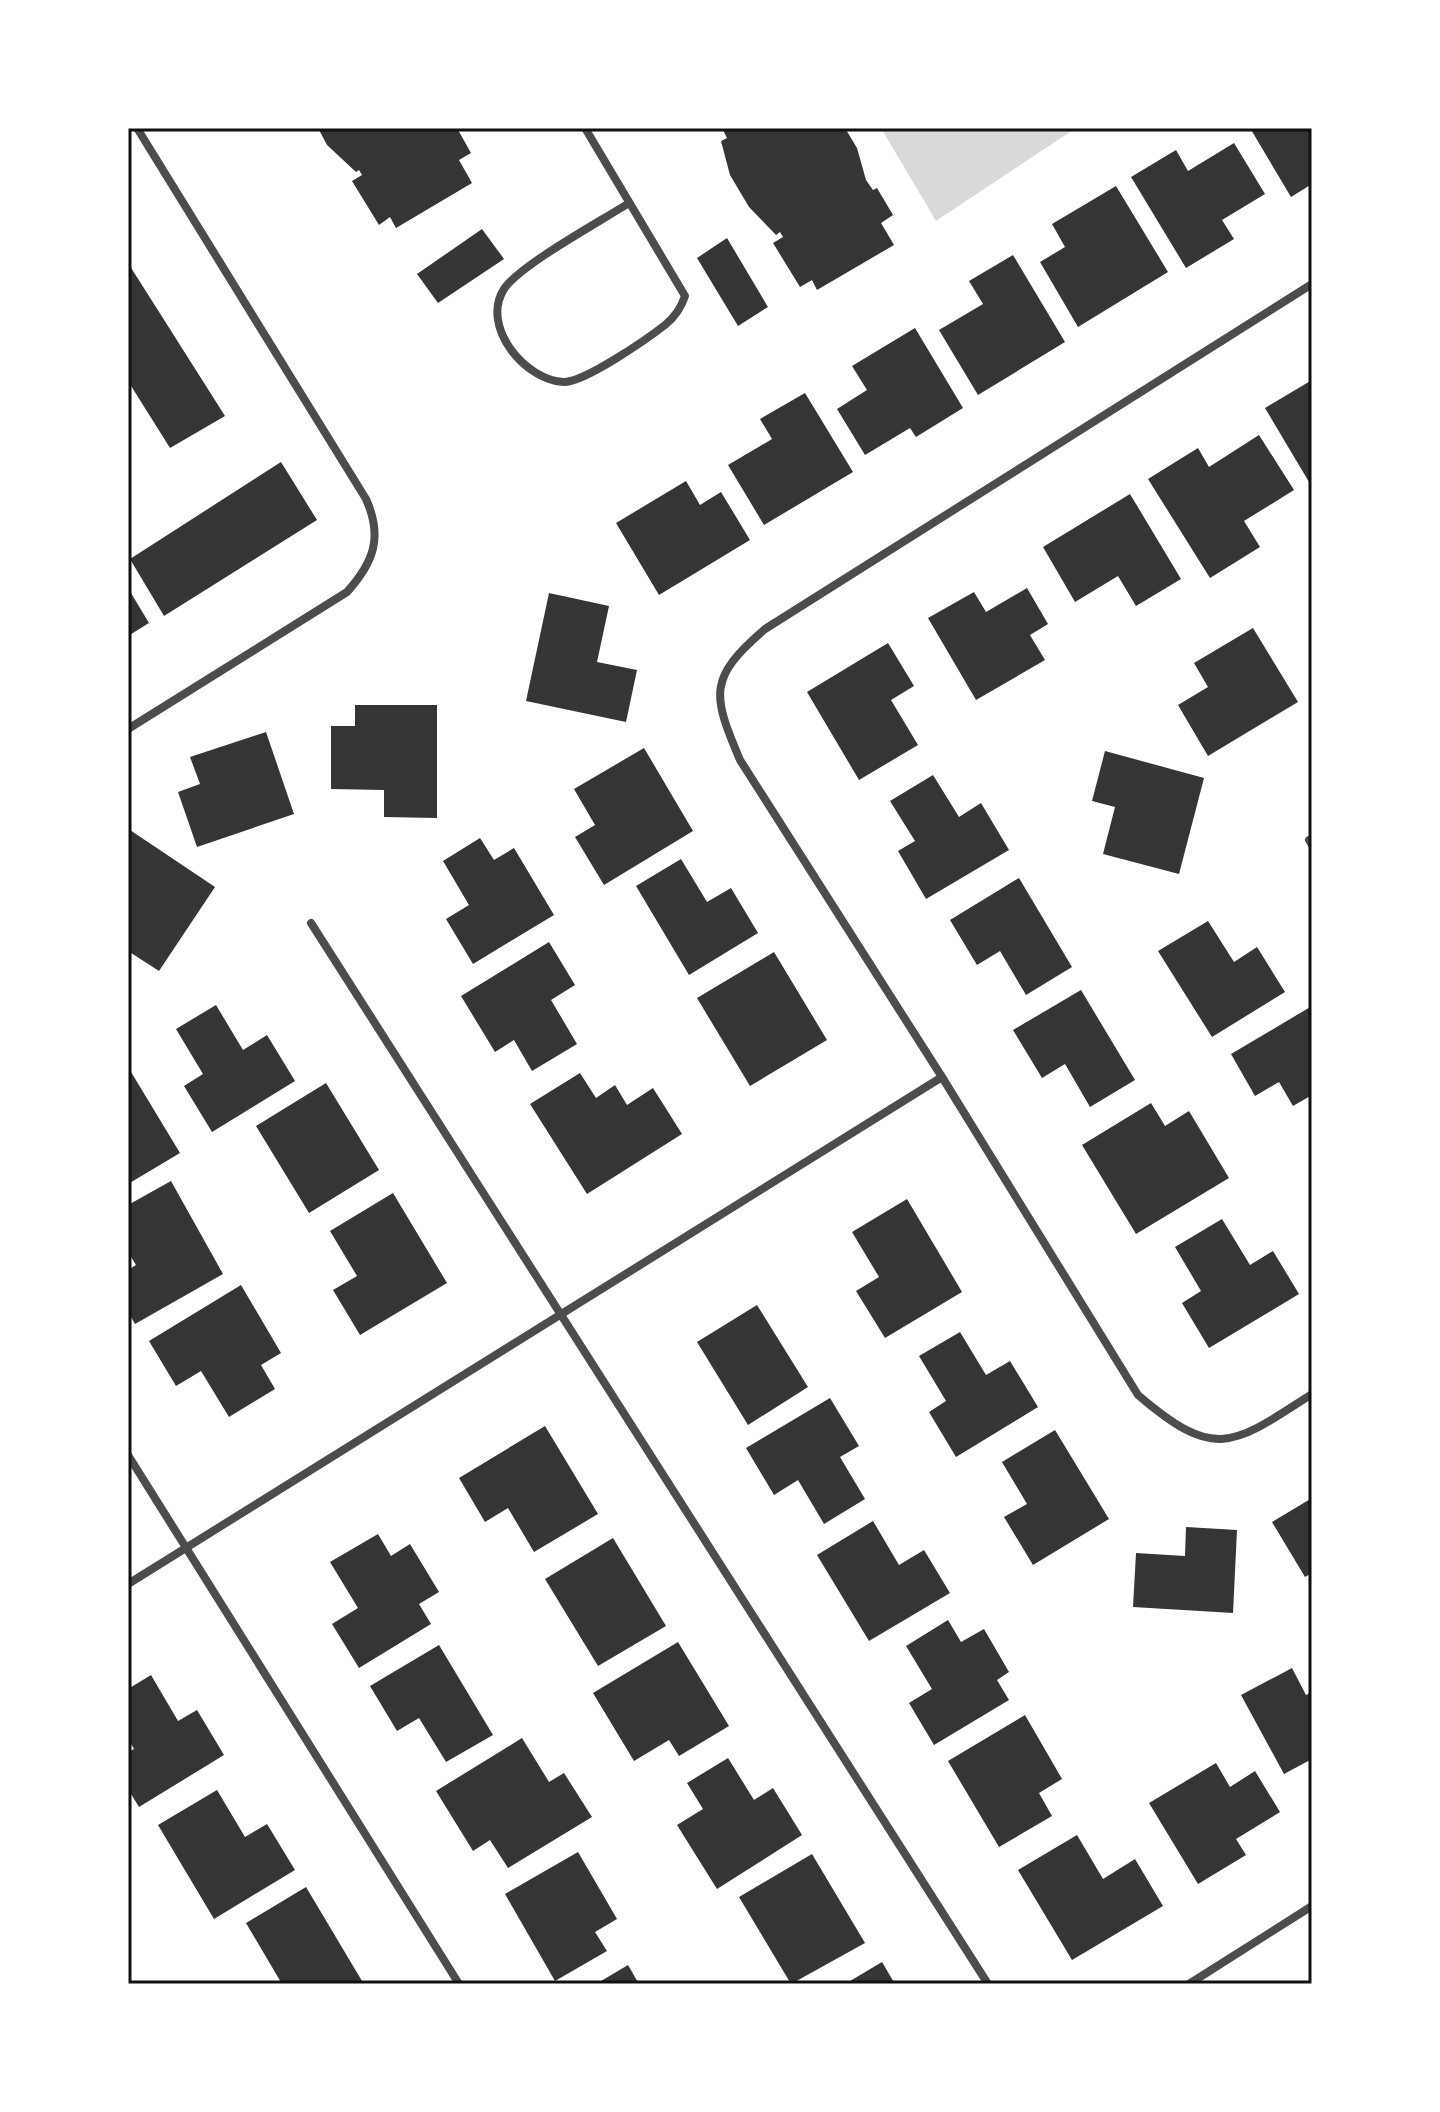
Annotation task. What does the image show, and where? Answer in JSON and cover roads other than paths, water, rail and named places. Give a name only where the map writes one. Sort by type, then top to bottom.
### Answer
[{"type":"street","points":[[128,729],[347,592],[365,572],[377,545],[374,517],[366,499],[137,128]]},
{"type":"street","points":[[585,128],[685,296],[680,310],[666,325],[587,374],[566,382],[538,375],[517,360],[503,333],[498,310],[503,290],[522,272],[629,203]]},
{"type":"street","points":[[1312,284],[765,629],[733,656],[720,680],[721,717],[740,760],[942,1077],[1138,1395],[1173,1425],[1200,1439],[1233,1439],[1269,1422],[1312,1394]]},
{"type":"street","points":[[311,923],[988,1984]]},
{"type":"street","points":[[128,1584],[942,1077]]},
{"type":"street","points":[[128,1455],[459,1984]]},
{"type":"street","points":[[1189,1984],[1312,1906]]}]
